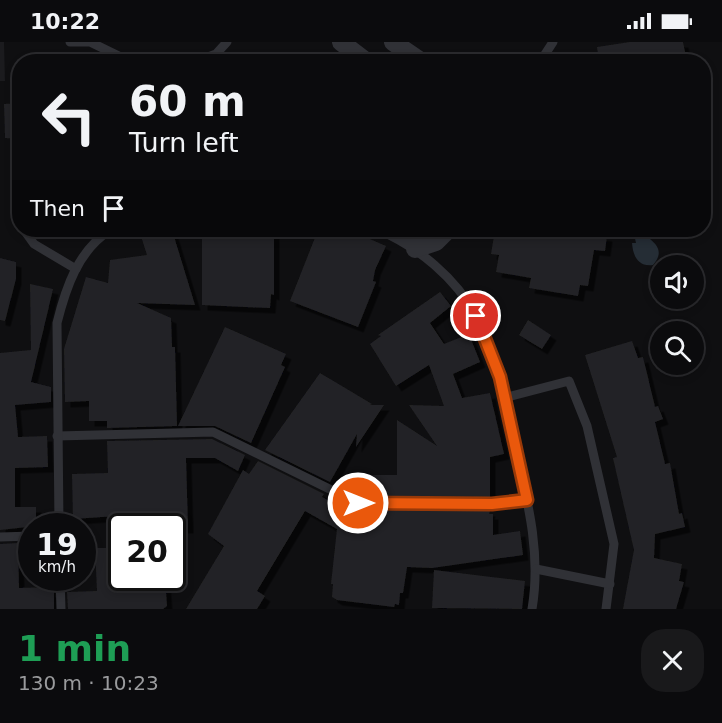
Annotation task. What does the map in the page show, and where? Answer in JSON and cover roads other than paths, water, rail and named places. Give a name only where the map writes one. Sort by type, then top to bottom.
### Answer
[{"type":"street","points":[[341,42],[357,54]]},
{"type":"street","points":[[393,42],[410,54]]},
{"type":"street","points":[[415,237],[415,249],[436,242],[441,237]]},
{"type":"lane","points":[[70,42],[90,42],[115,54]]},
{"type":"lane","points":[[216,54],[227,42]]},
{"type":"lane","points":[[29,237],[34,244],[76,269]]},
{"type":"lane","points":[[59,513],[57,323],[64,295],[76,269],[86,251],[102,237]]},
{"type":"lane","points":[[392,237],[415,249],[444,275],[476,316],[500,377],[535,547],[536,569],[532,609]]},
{"type":"lane","points":[[504,398],[569,381],[586,426],[614,544],[606,609]]},
{"type":"lane","points":[[57,436],[213,432],[358,503],[492,504],[527,500]]},
{"type":"lane","points":[[0,537],[18,536]]},
{"type":"lane","points":[[536,569],[610,585]]},
{"type":"lane","points":[[60,591],[60,609]]}]
